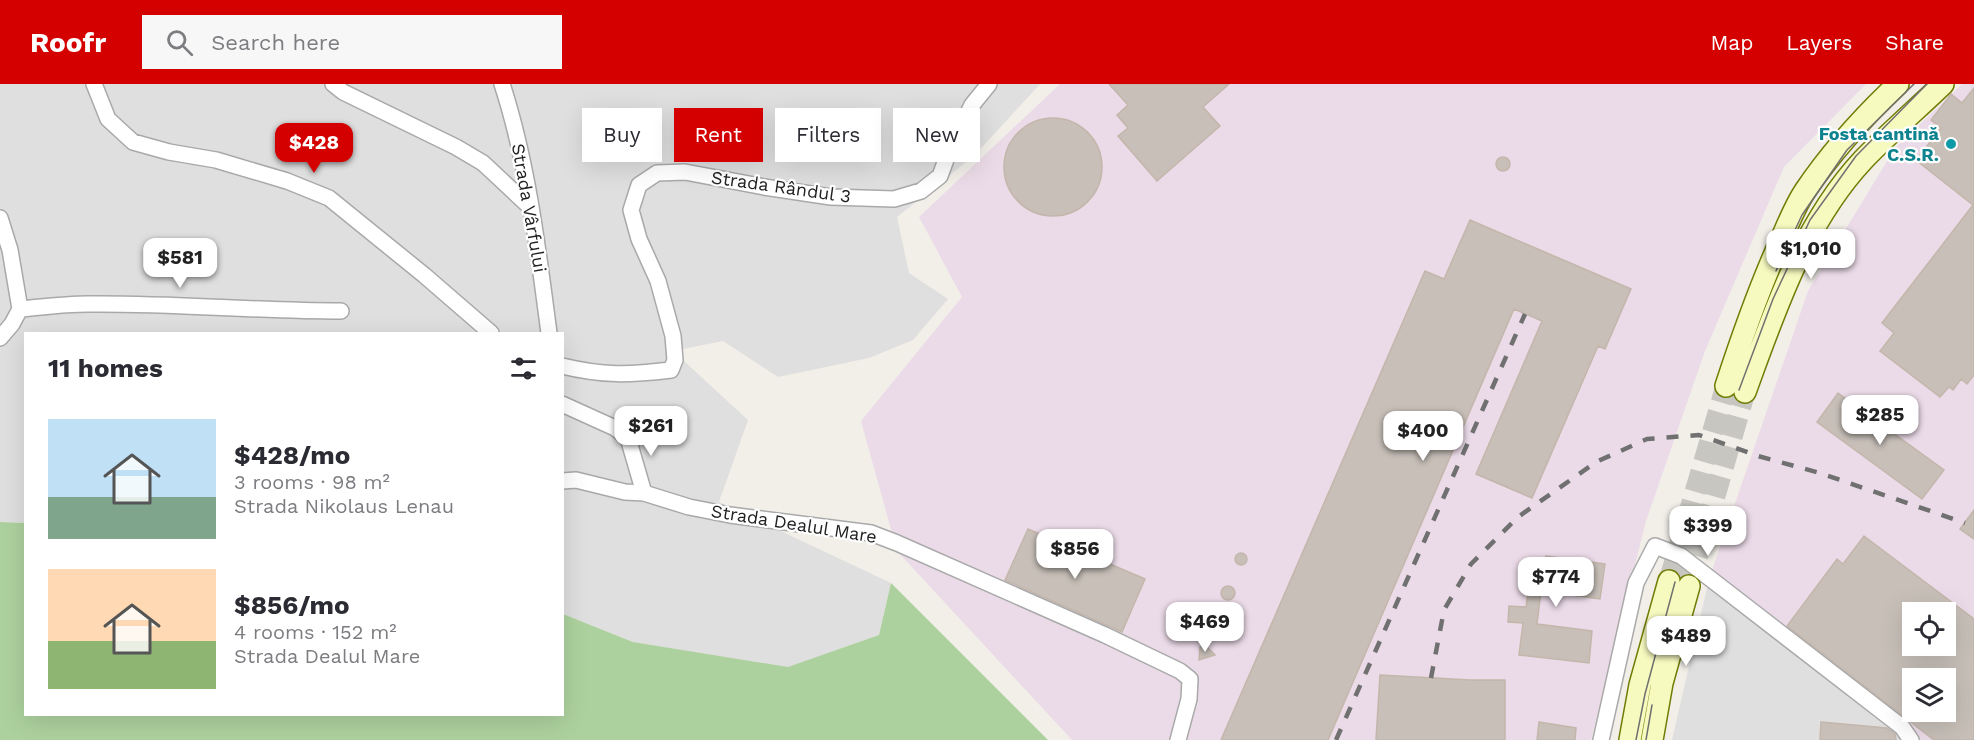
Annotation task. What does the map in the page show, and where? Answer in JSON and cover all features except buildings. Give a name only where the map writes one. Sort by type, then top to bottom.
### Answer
[{"type":"main road","points":[[1898,84],[1849,132],[1804,193],[1758,295],[1736,389],[1814,227],[1862,161],[1943,84]]},
{"type":"main road","points":[[1630,740],[1640,685],[1679,584],[1652,740]]},
{"type":"street","points":[[94,84],[108,119],[133,142],[168,152],[216,160],[287,181],[330,198],[490,332]]},
{"type":"street","points":[[333,84],[343,92],[456,147],[483,163],[530,207]]},
{"type":"street","name":"Strada Vârfului","points":[[502,84],[514,124],[537,244],[549,332]]},
{"type":"street","name":"Strada Rândul 3","points":[[564,366],[592,373],[621,375],[671,370],[675,360],[673,336],[658,281],[639,239],[631,210],[639,185],[657,173],[685,172],[831,197],[894,199],[921,191],[940,176],[951,146],[972,105],[989,84]]},
{"type":"street","points":[[0,218],[10,250],[20,309],[12,324],[0,338]]},
{"type":"street","points":[[20,309],[87,304],[341,311]]},
{"type":"street","points":[[564,405],[615,428],[628,438],[644,493],[625,492],[576,480],[564,481]]},
{"type":"street","name":"Strada Dealul Mare","points":[[644,493],[689,507],[730,515],[871,533],[1105,635],[1180,671],[1190,679],[1189,699],[1178,740]]},
{"type":"street","points":[[1601,740],[1636,583],[1655,546],[1681,556],[1902,727],[1911,740]]},
{"type":"shaded area","points":[[0,84],[1040,84],[980,150],[980,108],[893,108],[893,162],[966,162],[897,217],[909,273],[948,299],[913,340],[869,358],[778,377],[723,341],[673,351],[748,420],[719,502],[891,583],[879,635],[788,668],[633,642],[564,614],[564,332],[24,332],[24,523],[0,522]]},
{"type":"shaded area","points":[[1060,84],[1866,84],[1784,167],[1705,351],[1646,521],[1591,740],[1072,740],[897,551],[861,421],[962,297],[919,217],[977,162],[980,162],[980,159]]},
{"type":"shaded area","points":[[1962,84],[1974,84],[1974,740],[1911,740],[1709,579],[1808,291],[1895,148]]},
{"type":"shaded area","points":[[1709,579],[1911,740],[1672,740]]},
{"type":"green space","points":[[0,522],[24,523],[24,716],[564,716],[564,614],[633,642],[788,667],[879,635],[891,583],[1048,740],[0,740]]},
{"type":"tunnel","points":[[1669,581],[1726,386]]},
{"type":"tunnel","points":[[1689,586],[1745,392]]},
{"type":"tram line","points":[[1776,271],[1802,215],[1847,150],[1914,84]]},
{"type":"tram line","points":[[1739,390],[1773,299],[1810,220],[1856,156],[1927,84]]},
{"type":"tram line","points":[[1636,740],[1645,694],[1675,582]]},
{"type":"tram line","points":[[1646,740],[1652,705]]},
{"type":"railway","points":[[1336,740],[1525,314]]},
{"type":"railway","points":[[1431,678],[1444,610],[1471,564],[1518,517],[1596,462],[1647,439],[1699,435],[1758,456],[1820,473],[1965,523]]},
{"type":"place","name":"Fosta cantină C.S.R.","points":[[1951,144]]}]
